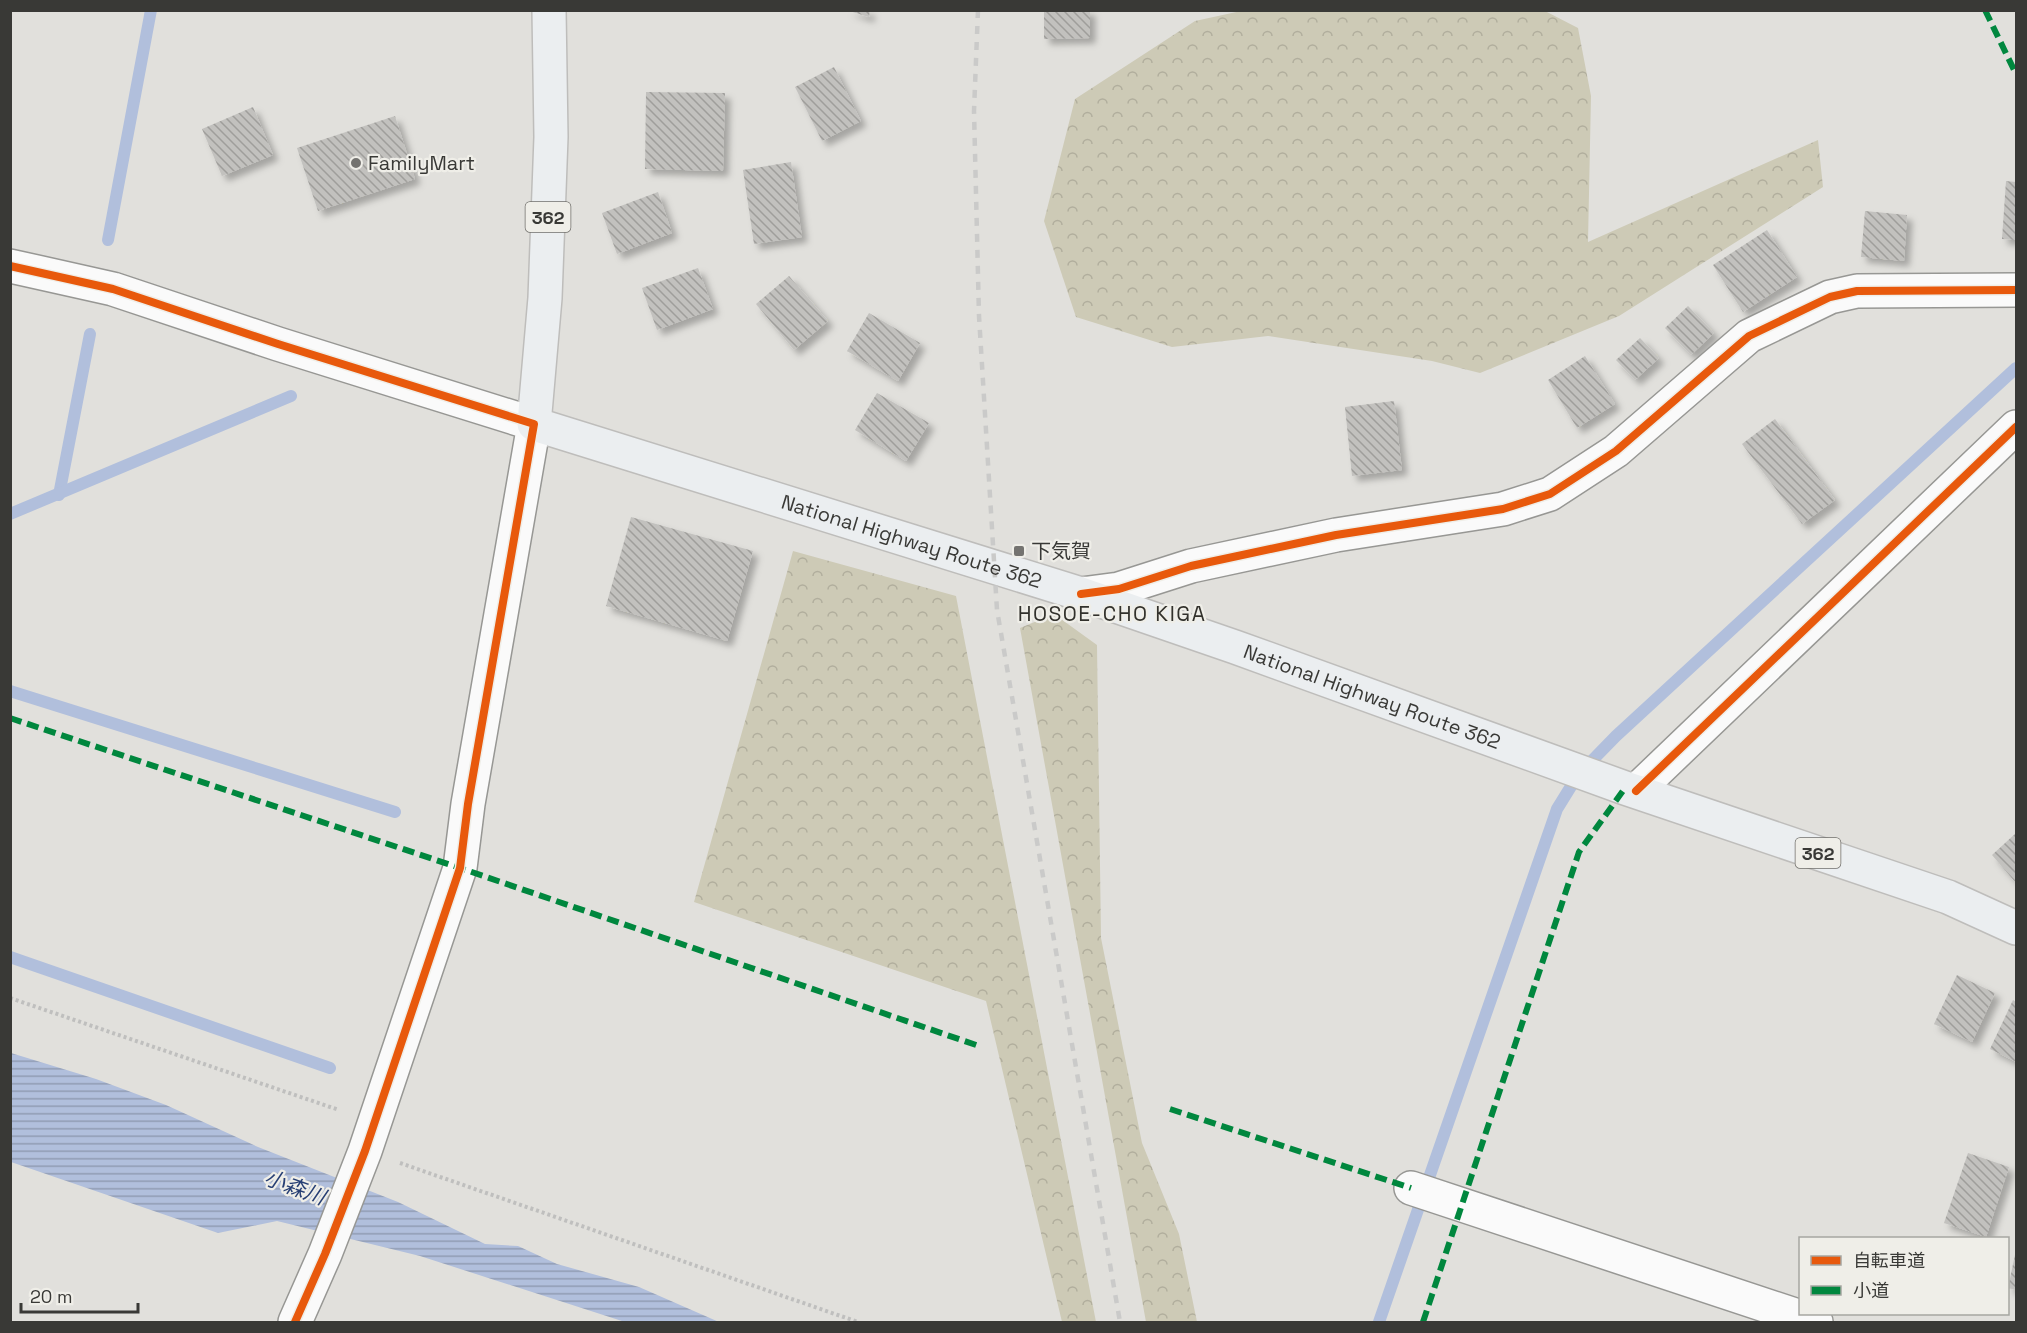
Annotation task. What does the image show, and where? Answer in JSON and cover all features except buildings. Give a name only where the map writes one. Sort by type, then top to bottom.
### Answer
[{"type":"highway","name":"362","points":[[534,424],[546,275],[551,137],[549,10]]},
{"type":"highway","name":"National Highway Route 362","points":[[534,424],[1081,594],[1627,788],[1948,897],[2016,928]]},
{"type":"street","points":[[10,266],[114,288],[278,344],[534,424],[468,804],[460,868],[370,1136],[325,1254],[295,1323]]},
{"type":"street","points":[[1081,594],[1119,589],[1191,566],[1336,535],[1503,509],[1550,494],[1616,451],[1749,336],[1830,297],[1857,291],[2016,290]]},
{"type":"street","points":[[1627,788],[2016,426]]},
{"type":"street","points":[[1411,1188],[1816,1323]]},
{"type":"path","points":[[10,998],[858,1323]]},
{"type":"green space","points":[[1241,11],[1545,11],[1578,28],[1591,96],[1588,242],[1818,140],[1823,187],[1619,316],[1480,373],[1432,361],[1268,336],[1172,347],[1076,317],[1044,221],[1075,99],[1195,21]]},
{"type":"green space","points":[[793,551],[956,596],[1096,1322],[1062,1322],[986,1001],[694,902]]},
{"type":"green space","points":[[1054,614],[1097,645],[1101,938],[1142,1143],[1179,1234],[1197,1322],[1146,1322],[1020,628]]},
{"type":"water","name":"小森川","points":[[11,1053],[96,1079],[166,1105],[258,1147],[398,1202],[485,1244],[518,1246],[557,1264],[639,1287],[719,1322],[625,1322],[420,1256],[277,1221],[218,1233],[11,1162]]},
{"type":"waterway","points":[[108,240],[151,10]]},
{"type":"waterway","points":[[59,495],[90,334]]},
{"type":"waterway","points":[[1379,1322],[1557,809],[1578,775],[1616,736],[2016,368]]},
{"type":"waterway","points":[[10,514],[291,396]]},
{"type":"waterway","points":[[10,691],[395,812]]},
{"type":"waterway","points":[[10,957],[330,1068]]},
{"type":"railway","points":[[978,10],[974,111],[979,316],[997,610],[1120,1322]]},
{"type":"marked path","points":[[1985,10],[2016,74]]},
{"type":"marked path","points":[[10,718],[460,868],[979,1046]]},
{"type":"marked path","points":[[1423,1322],[1579,852],[1625,788]]},
{"type":"marked path","points":[[1170,1109],[1411,1188]]},
{"type":"cycle path","points":[[10,266],[113,289],[278,344],[534,424],[468,804],[460,868],[365,1151],[325,1254],[295,1322]]},
{"type":"cycle path","points":[[1081,594],[1119,589],[1191,566],[1336,535],[1503,509],[1550,494],[1616,451],[1749,336],[1830,297],[1857,291],[2016,290]]},
{"type":"cycle path","points":[[1636,791],[2016,427]]},
{"type":"place","name":"FamilyMart","points":[[356,163]]},
{"type":"place","name":"下気賀","points":[[1019,551]]},
{"type":"district","name":"HOSOE-CHO KIGA","points":[[1112,613]]}]
